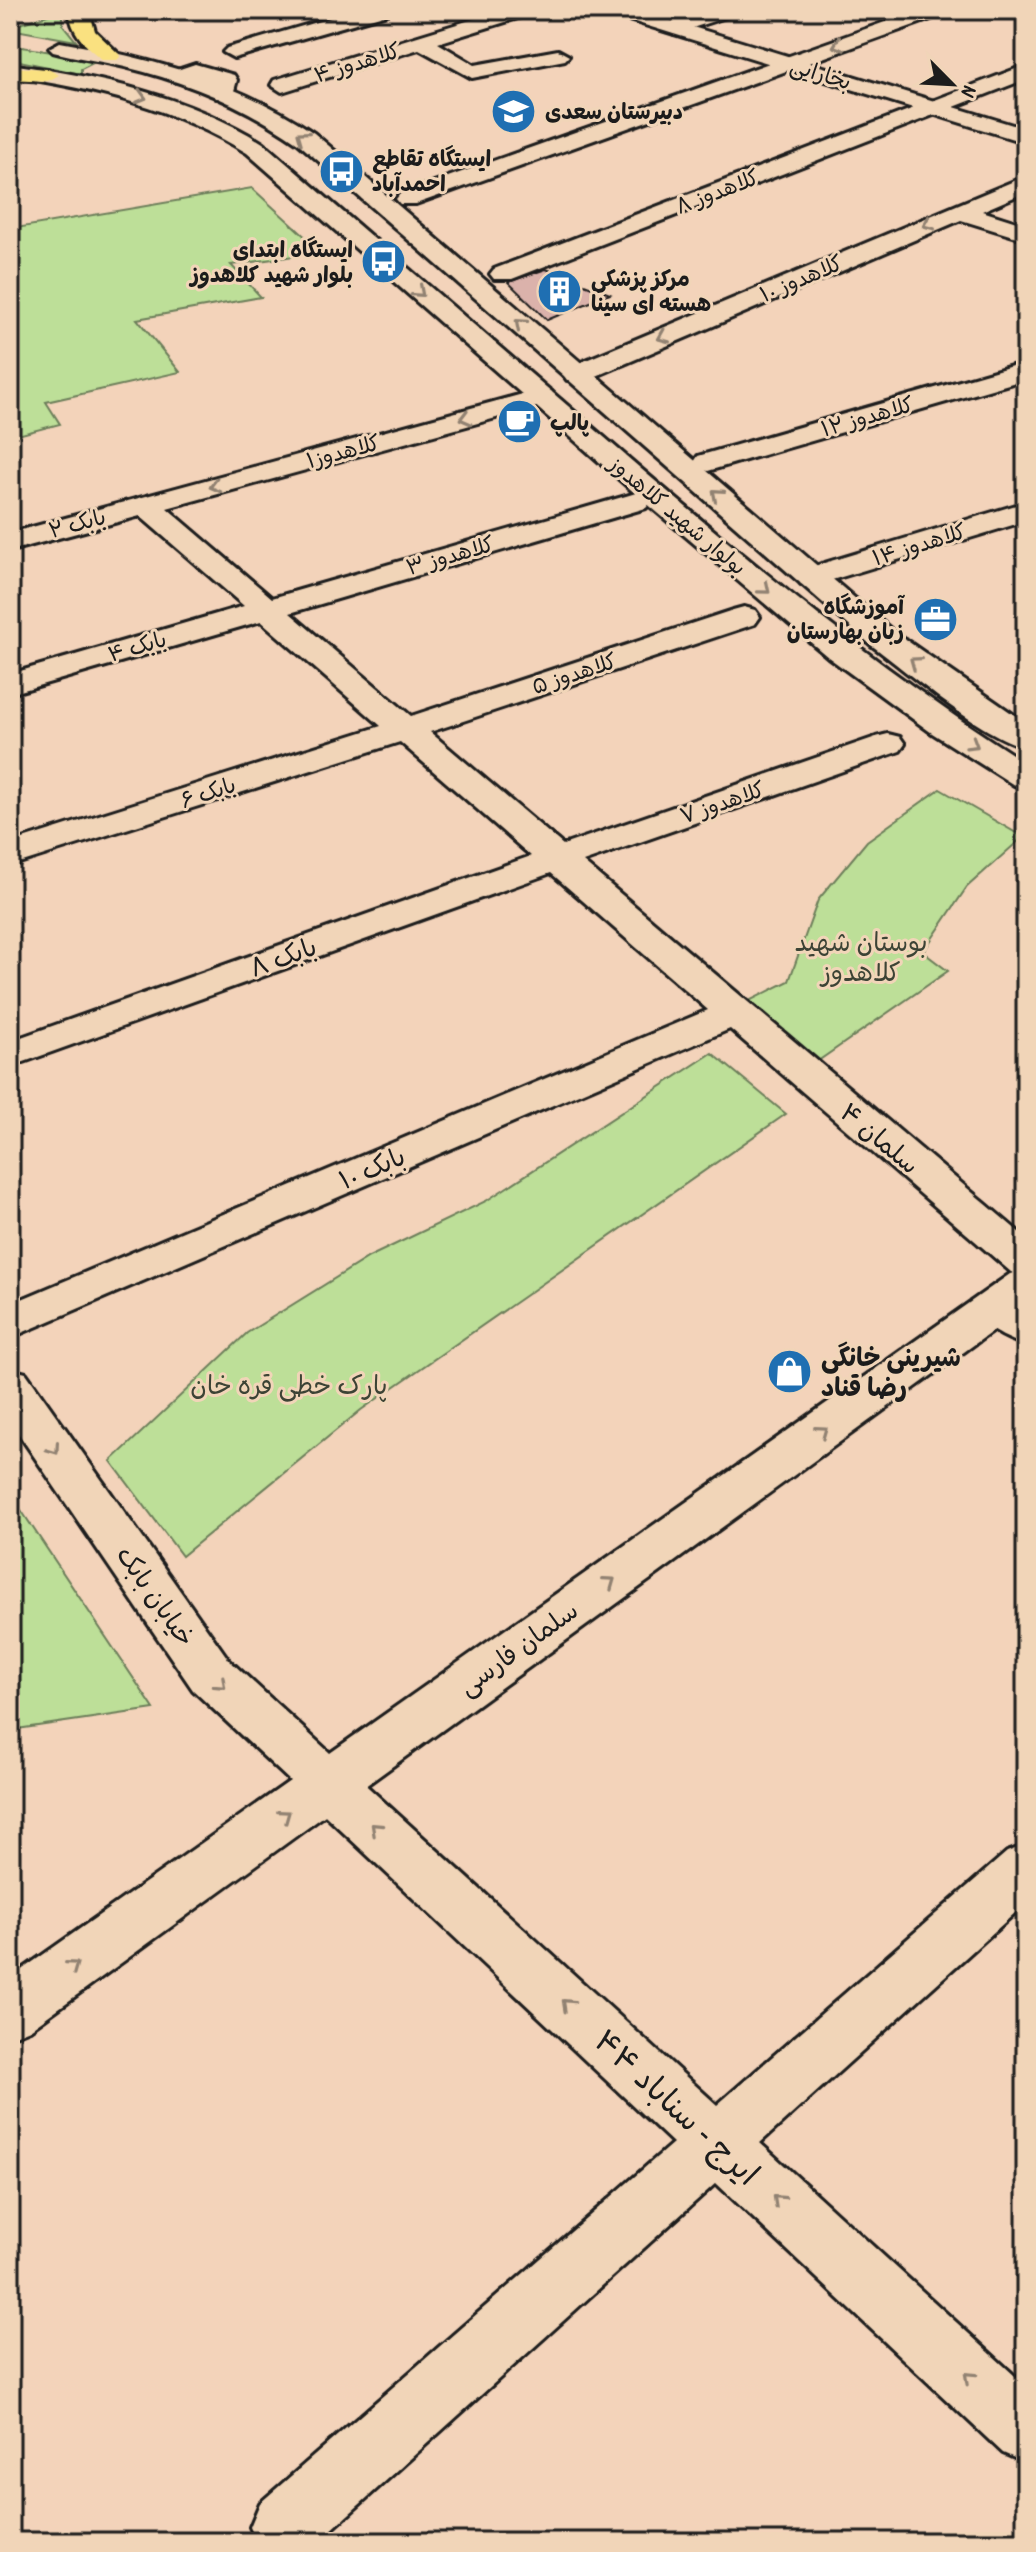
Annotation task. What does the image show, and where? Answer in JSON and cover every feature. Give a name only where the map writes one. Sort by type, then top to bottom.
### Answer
[{"type":"main road","points":[[79,10],[79,20],[88,38],[122,60]]},
{"type":"street","points":[[234,52],[380,10]]},
{"type":"street","name":"کلاهدوز ۴","points":[[282,85],[524,10]]},
{"type":"street","name":"بخارایی","points":[[616,10],[1026,136]]},
{"type":"street","points":[[674,28],[728,10]]},
{"type":"street","points":[[408,199],[938,10]]},
{"type":"street","points":[[421,42],[472,72],[558,56]]},
{"type":"street","name":"بولوار شهید کلاهدوز","points":[[39,44],[122,60],[182,76],[271,115],[307,138],[341,171],[882,638],[983,711],[1026,737]]},
{"type":"street","points":[[94,84],[90,78],[91,72],[122,60]]},
{"type":"street","name":"کلاهدوز ۸","points":[[503,274],[1026,71]]},
{"type":"street","name":"بولوار شهید کلاهدوز","points":[[10,72],[48,75],[94,84],[185,110],[235,134],[839,650],[944,726],[1026,778]]},
{"type":"street","name":"کلاهدوز ۱۰","points":[[577,374],[1026,183]]},
{"type":"street","points":[[959,211],[1026,233]]},
{"type":"street","name":"کلاهدوز ۱۲","points":[[708,462],[1026,370]]},
{"type":"street","name":"کلاهدوز۱","points":[[145,505],[541,397]]},
{"type":"street","name":"کلاهدوز ۳","points":[[265,609],[636,502]]},
{"type":"street","name":"بابک ۲","points":[[10,542],[145,505]]},
{"type":"street","name":"سلمان ۴","points":[[145,505],[1026,1262]]},
{"type":"street","name":"کلاهدوز ۱۴","points":[[812,577],[1026,511]]},
{"type":"street","name":"بابک ۴","points":[[10,684],[265,609]]},
{"type":"street","name":"کلاهدوز ۵","points":[[405,729],[744,617]]},
{"type":"street","name":"بابک ۶","points":[[10,855],[405,729]]},
{"type":"street","name":"کلاهدوز ۷","points":[[556,859],[888,744]]},
{"type":"street","name":"بابک ۸","points":[[10,1055],[556,859]]},
{"type":"street","name":"بابک ۱۰","points":[[10,1322],[734,1013]]},
{"type":"street","name":"سلمان فارسی","points":[[10,2011],[328,1784],[1015,1307]]},
{"type":"street","name":"خیابان بابک","points":[[10,1385],[211,1675],[328,1784]]},
{"type":"street","name":"ایرج - سناباد ۴۴","points":[[328,1784],[1026,2430]]},
{"type":"street","points":[[284,2527],[1026,1869]]},
{"type":"green space","points":[[63,10],[63,25],[76,41],[10,29],[10,27]]},
{"type":"green space","points":[[10,45],[99,60],[81,69],[81,74],[10,59]]},
{"type":"green space","points":[[252,188],[322,252],[231,265],[261,297],[137,319],[180,372],[46,402],[60,424],[10,437],[10,229]]},
{"type":"green space","name":"بوستان شهید کلاهدوز","points":[[940,789],[1023,837],[967,887],[923,952],[948,971],[818,1061],[741,1005],[789,981],[818,900],[867,841]]},
{"type":"green space","name":"پارک خطی قره خان","points":[[712,1053],[786,1114],[361,1410],[182,1556],[111,1461],[247,1333],[369,1257],[486,1201]]},
{"type":"green space","points":[[15,1501],[154,1709],[10,1730],[10,1504]]},
{"type":"building","name":"مرکز پزشکی هسته ای سینا","points":[[546,269],[610,294],[547,320],[508,282]]},
{"type":"place","name":"دبیرستان سعدی","points":[[514,111]]},
{"type":"place","name":"ایستگاه تقاطع احمدآباد","points":[[341,171]]},
{"type":"place","name":"ایستگاه ابتدای بلوار شهید کلاهدوز","points":[[384,262]]},
{"type":"place","name":"مرکز پزشکی هسته ای سینا","points":[[560,291]]},
{"type":"place","name":"پالپ","points":[[519,422]]},
{"type":"place","name":"آموزشگاه زبان بهارستان","points":[[935,619]]},
{"type":"place","name":"شیرینی خانگی رضا قناد","points":[[790,1372]]}]
